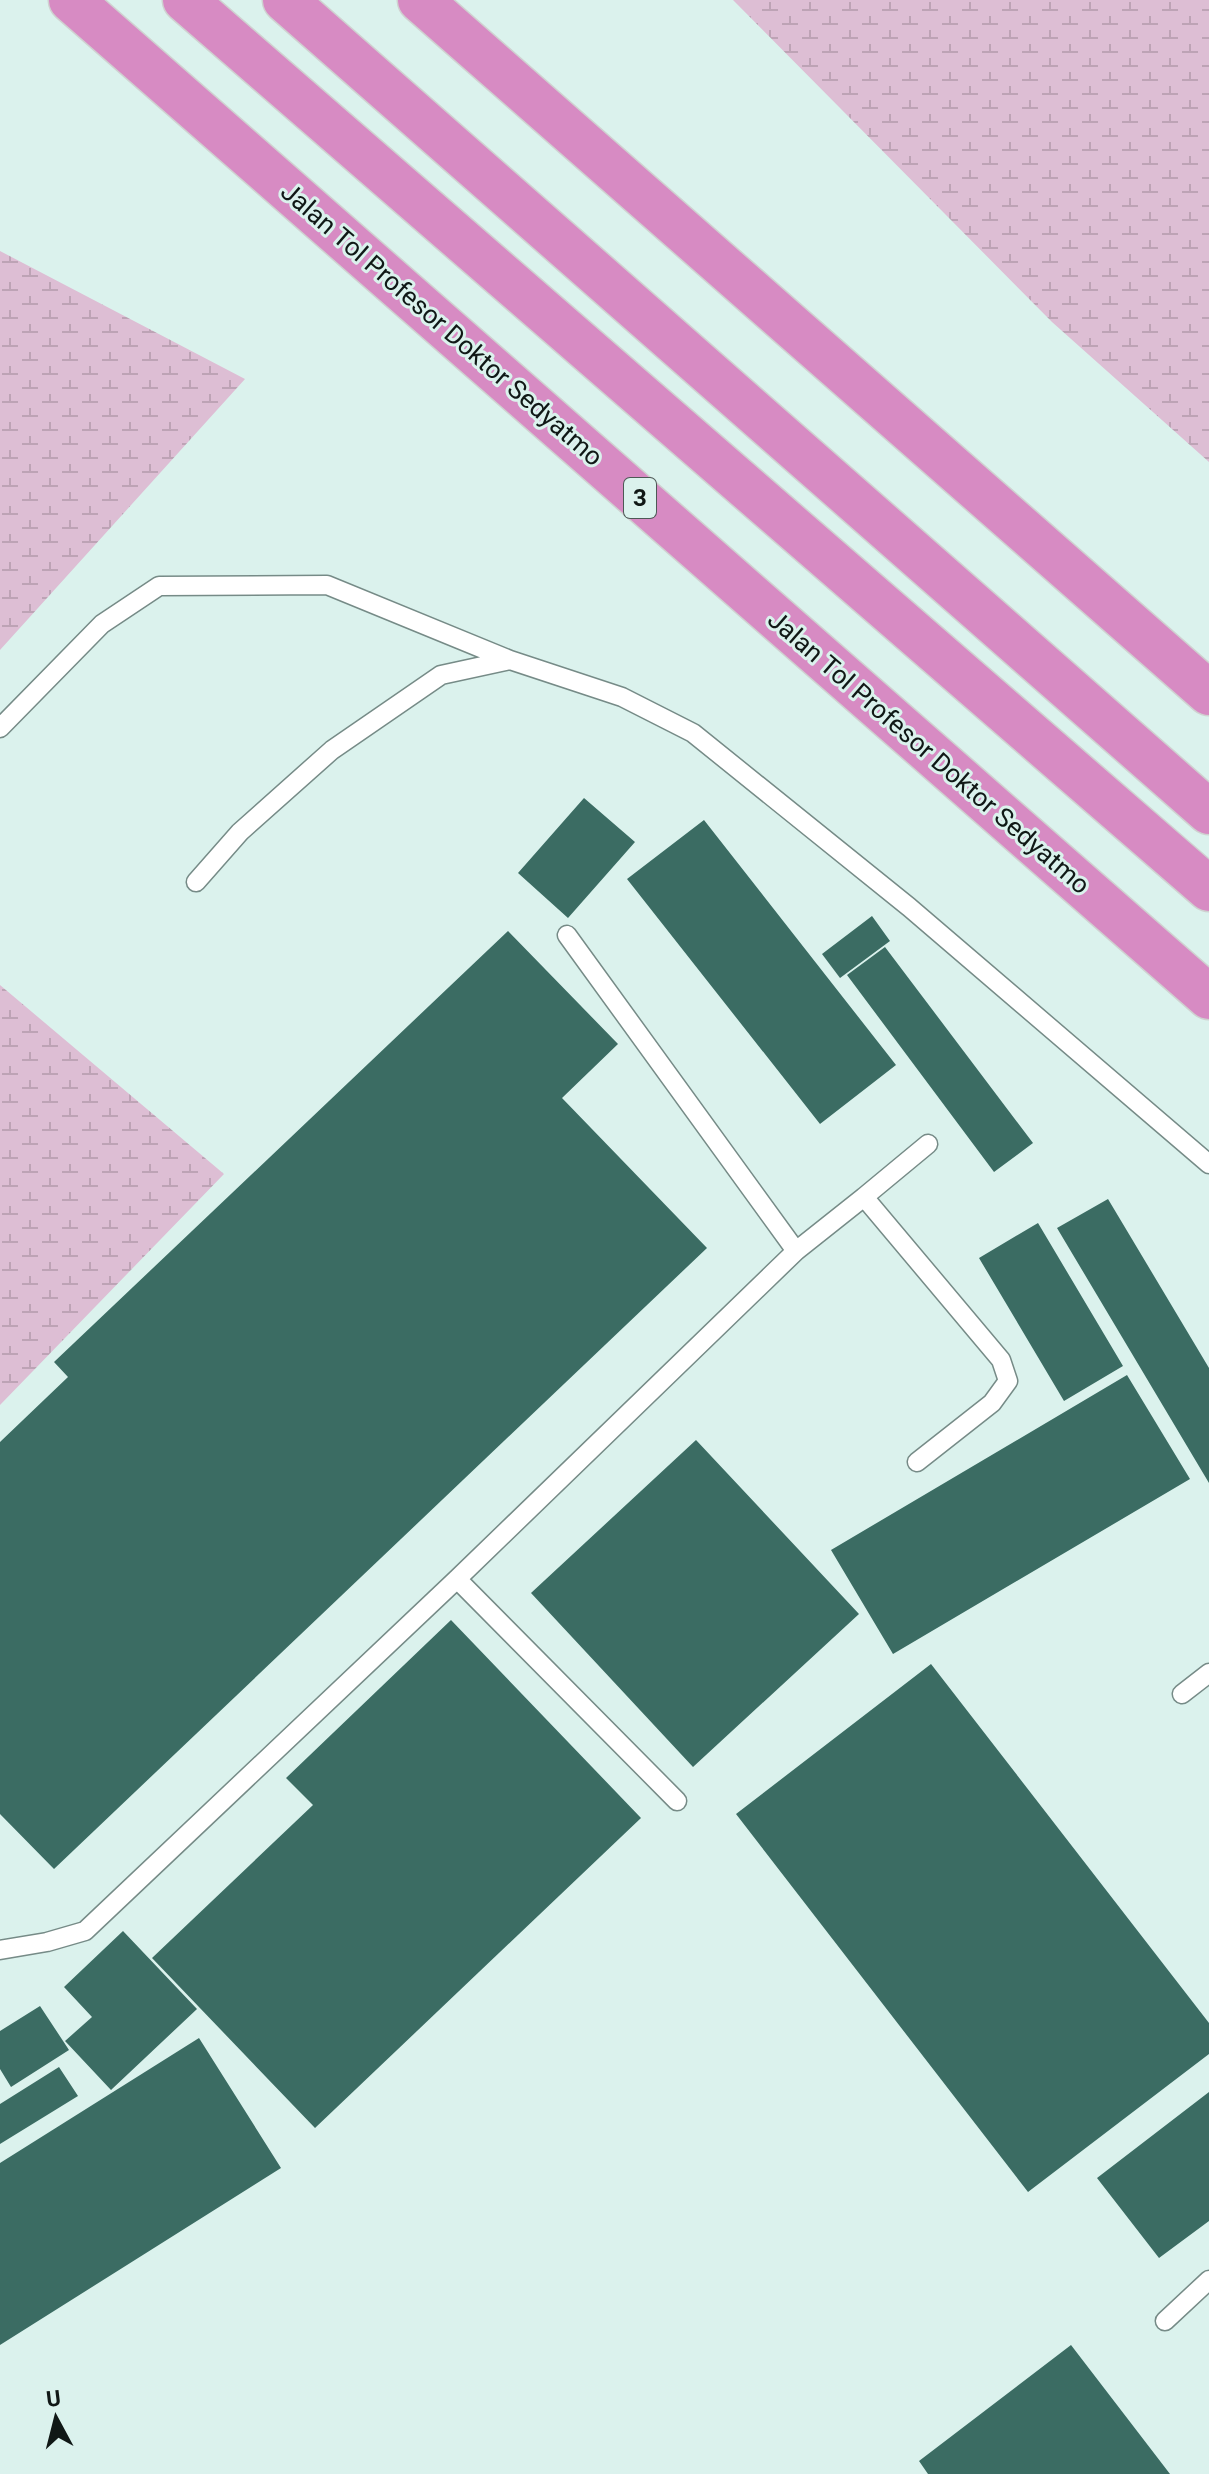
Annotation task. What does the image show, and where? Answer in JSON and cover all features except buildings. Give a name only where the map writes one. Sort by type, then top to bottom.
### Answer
[{"type":"highway","name":"Jalan Tol Profesor Doktor Sedyatmo","points":[[71,0],[1209,997]]},
{"type":"highway","points":[[185,0],[1209,889]]},
{"type":"highway","points":[[285,0],[1209,812]]},
{"type":"highway","points":[[420,0],[1209,693]]},
{"type":"highway","points":[[460,0],[1209,686]]},
{"type":"lane","points":[[0,728],[102,624],[159,586],[327,585],[510,660],[622,697],[693,733],[909,907],[1209,1164]]},
{"type":"lane","points":[[196,882],[240,832],[332,750],[441,675],[510,660]]},
{"type":"lane","points":[[567,935],[796,1251]]},
{"type":"lane","points":[[0,1950],[47,1942],[85,1931],[457,1579],[796,1251],[928,1144]]},
{"type":"lane","points":[[864,1197],[1001,1360],[1008,1381],[992,1403],[917,1462]]},
{"type":"lane","points":[[457,1579],[677,1801]]},
{"type":"lane","points":[[1182,1694],[1209,1673]]},
{"type":"lane","points":[[1165,2321],[1209,2280]]},
{"type":"green space","points":[[733,0],[1209,0],[1209,462],[1052,322]]},
{"type":"green space","points":[[0,251],[245,379],[0,650]]},
{"type":"green space","points":[[0,985],[224,1174],[0,1405]]}]
